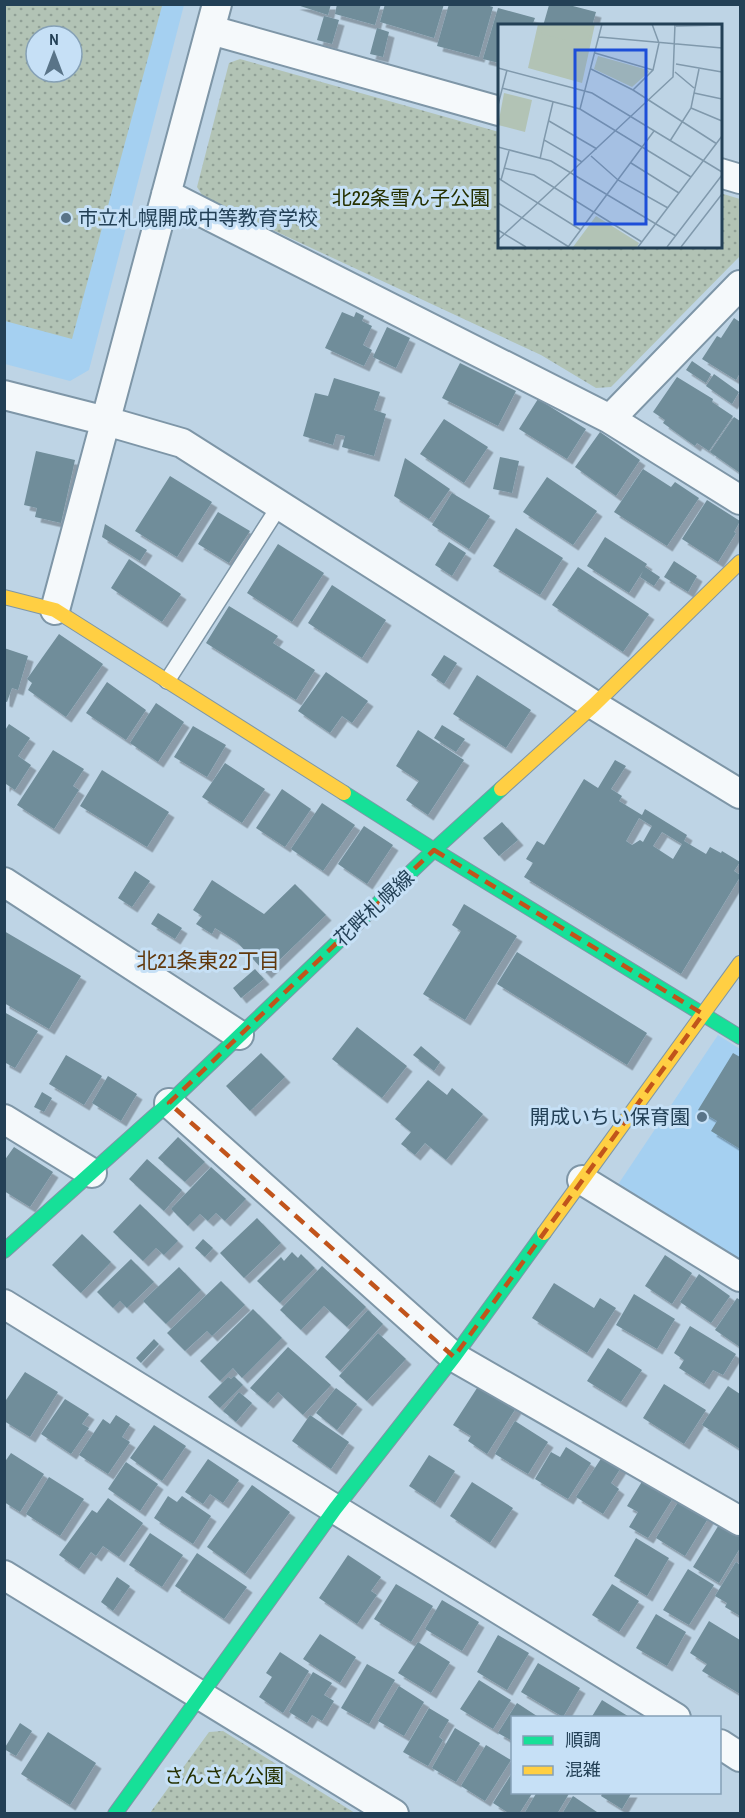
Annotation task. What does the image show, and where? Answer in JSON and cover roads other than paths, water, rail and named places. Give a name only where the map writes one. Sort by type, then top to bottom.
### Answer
[{"type":"street","points":[[55,610],[214,17],[498,111]]},
{"type":"street","points":[[721,173],[741,179]]},
{"type":"street","points":[[166,194],[610,419],[741,500]]},
{"type":"street","points":[[610,419],[741,285]]},
{"type":"street","points":[[4,395],[182,442],[594,705],[741,794]]},
{"type":"street","name":"花畔札幌線","points":[[4,1251],[169,1104],[434,850],[594,705],[741,562]]},
{"type":"street","points":[[4,597],[55,610],[434,850],[741,1037]]},
{"type":"street","points":[[4,882],[239,1035]]},
{"type":"street","points":[[115,1814],[335,1509],[454,1357],[741,963]]},
{"type":"street","points":[[169,1104],[454,1357],[741,1521]]},
{"type":"street","points":[[4,1119],[92,1173]]},
{"type":"street","points":[[582,1180],[741,1277]]},
{"type":"street","points":[[4,1304],[673,1716]]},
{"type":"street","points":[[4,1575],[394,1814]]},
{"type":"street","points":[[721,1745],[741,1757]]},
{"type":"lane","points":[[167,681],[280,505]]},
{"type":"place","name":"市立札幌開成中等教育学校","points":[[66,218]]},
{"type":"place","name":"開成いちい保育園","points":[[702,1117]]},
{"type":"district","name":"北21条東22丁目","points":[[208,961]]},
{"type":"park label","name":"北22条雪ん子公園","points":[[411,198]]},
{"type":"park label","name":"さんさん公園","points":[[224,1776]]}]
